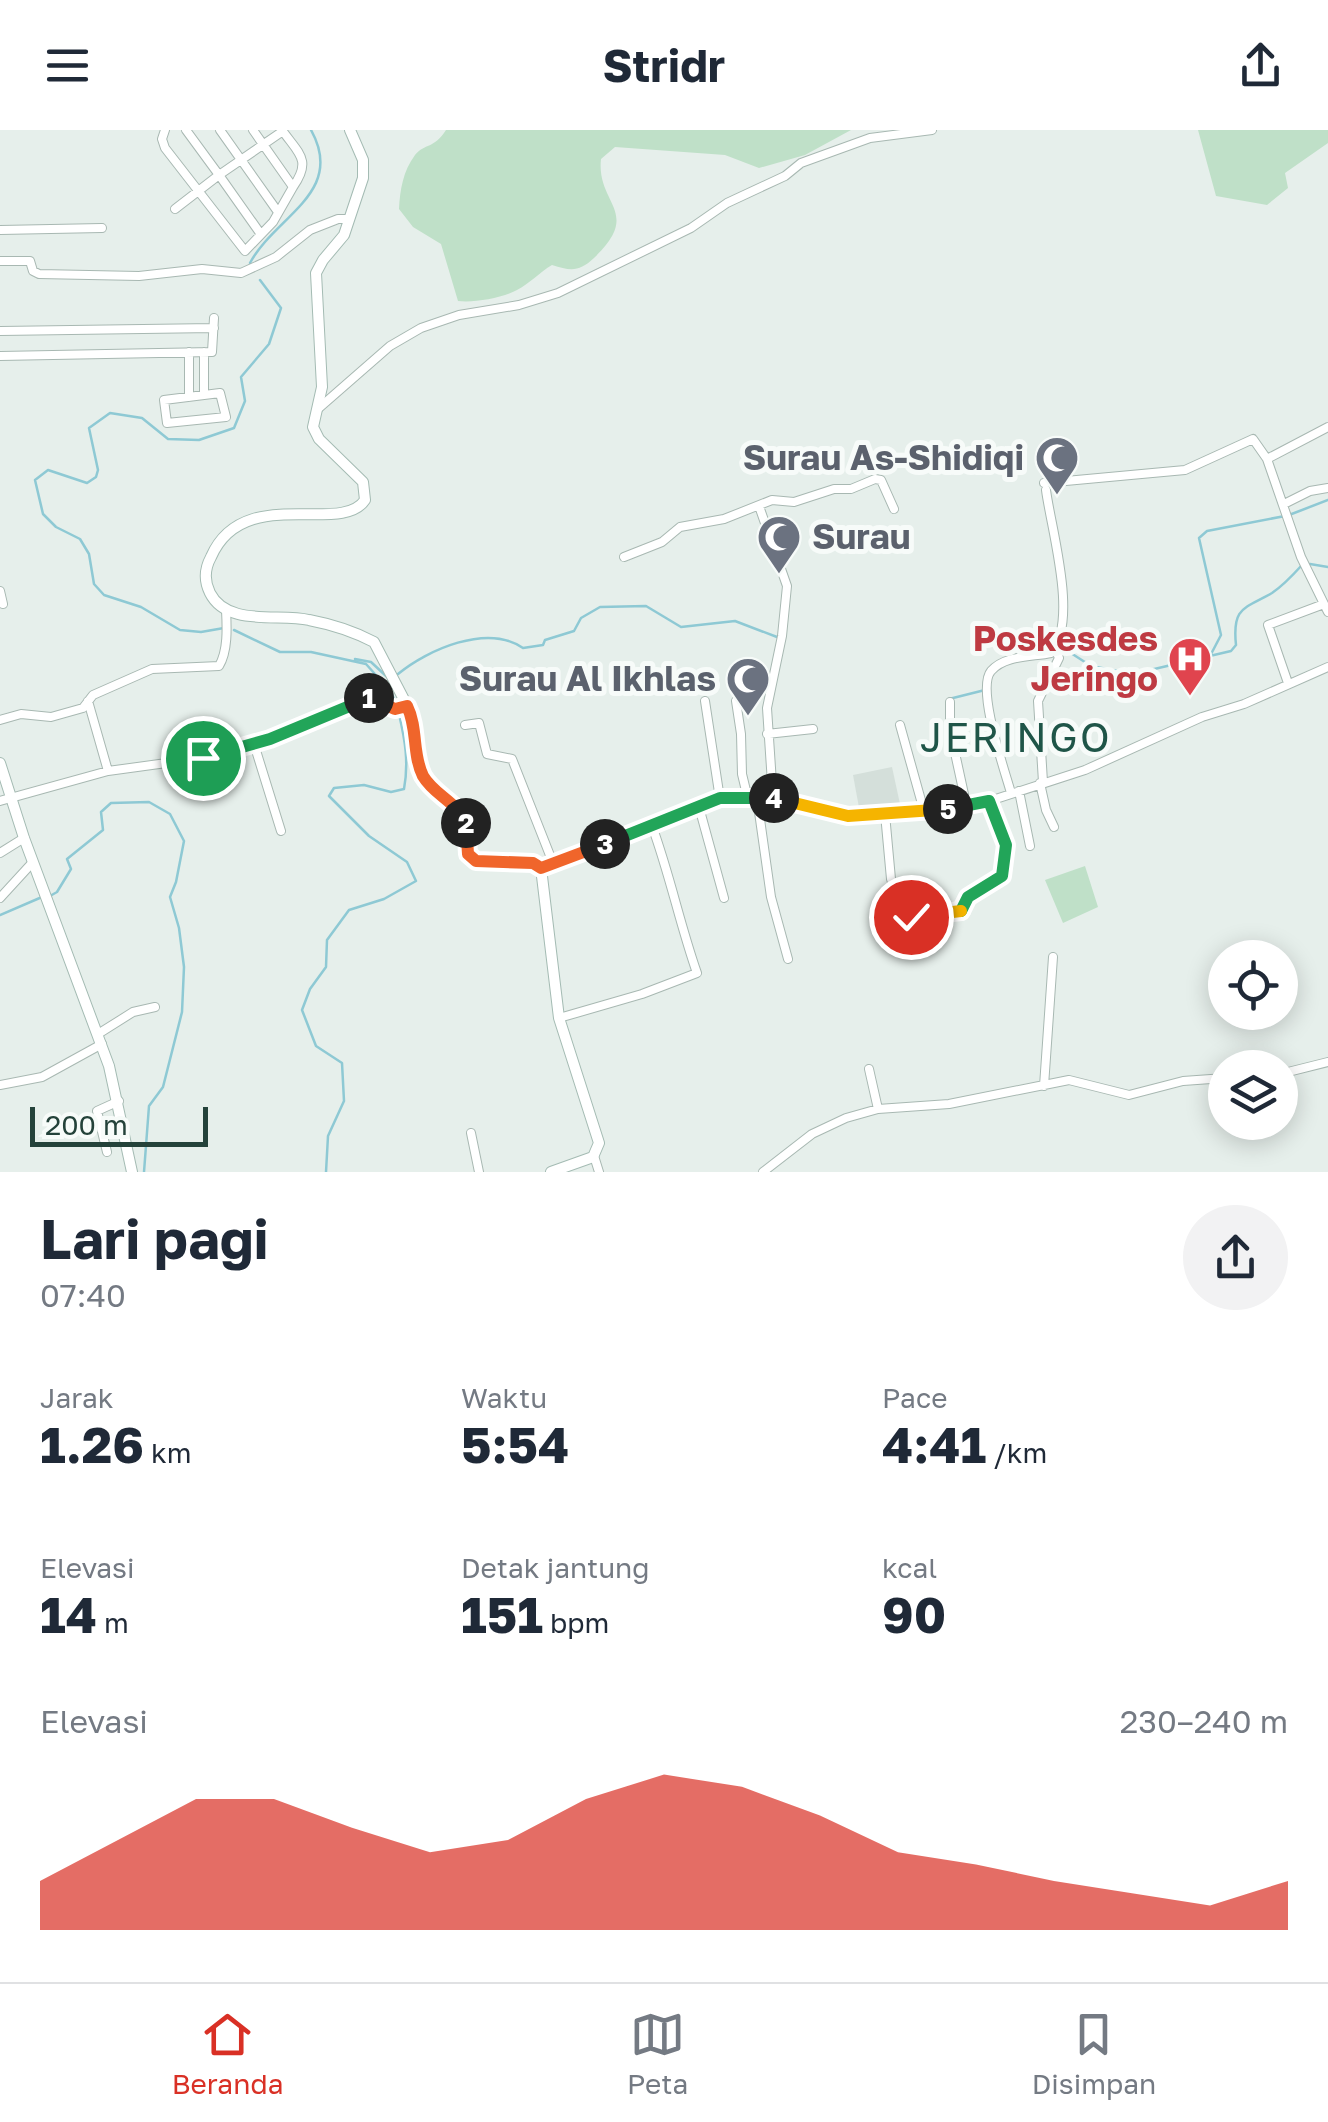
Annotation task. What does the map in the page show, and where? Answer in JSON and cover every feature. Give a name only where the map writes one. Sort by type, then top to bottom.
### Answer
[{"type":"street","points":[[165,130],[165,148],[199,191],[243,251],[273,222],[304,165],[282,130],[263,145],[219,176],[199,191],[175,209]]},
{"type":"street","points":[[186,130],[260,233]]},
{"type":"street","points":[[220,130],[278,212]]},
{"type":"street","points":[[253,130],[293,187]]},
{"type":"street","points":[[350,130],[364,172],[341,240],[322,260],[316,273],[322,387],[313,422],[314,433],[363,482],[367,494],[364,502],[349,511],[264,516],[244,522],[228,533],[212,554],[206,576],[211,595],[226,610],[310,620],[372,640],[407,706],[420,767],[428,784],[464,818],[470,857],[478,862],[547,866],[720,798],[773,798],[833,814],[967,808],[1085,770],[1328,666]]},
{"type":"street","points":[[317,410],[390,346],[421,328],[459,315],[519,305],[558,293],[691,228],[727,203],[802,163],[870,138],[932,130]]},
{"type":"street","points":[[0,261],[30,261],[37,274],[158,276],[202,269],[240,273],[276,257],[310,230],[347,219]]},
{"type":"street","points":[[0,230],[102,228]]},
{"type":"street","points":[[0,356],[212,352],[214,318]]},
{"type":"street","points":[[0,331],[214,328]]},
{"type":"street","points":[[100,332],[101,353]]},
{"type":"street","points":[[189,397],[190,352]]},
{"type":"street","points":[[204,352],[204,394]]},
{"type":"street","points":[[220,393],[226,417],[167,422],[164,400],[204,394],[220,393]]},
{"type":"street","points":[[1267,458],[1325,428],[1328,440]]},
{"type":"street","points":[[1054,827],[1046,810],[1042,783],[1038,702],[1059,658],[1055,648],[1062,589],[1045,486],[1185,470],[1246,440],[1258,442],[1301,557],[1326,608],[1268,625],[1288,683]]},
{"type":"street","points":[[624,557],[662,542],[680,528],[772,500],[794,502],[879,479],[894,509]]},
{"type":"street","points":[[1284,504],[1310,491],[1328,488]]},
{"type":"street","points":[[759,506],[787,586],[782,636],[768,698],[773,798]]},
{"type":"street","points":[[0,591],[4,604]]},
{"type":"street","points":[[0,720],[18,714],[56,716],[83,708],[95,694],[152,669],[220,666],[226,610]]},
{"type":"street","points":[[1030,846],[990,714],[988,677],[994,668],[1011,660],[1046,654],[1055,648]]},
{"type":"street","points":[[5,799],[108,770],[193,761],[254,744],[366,698],[395,709],[407,706]]},
{"type":"street","points":[[88,701],[108,770]]},
{"type":"street","points":[[705,701],[720,798]]},
{"type":"street","points":[[736,701],[742,774],[753,798],[768,882],[788,958]]},
{"type":"street","points":[[950,702],[950,730],[967,808]]},
{"type":"street","points":[[465,725],[479,723],[487,754],[512,759],[547,866],[559,1018],[599,1141],[594,1156],[551,1172]]},
{"type":"street","points":[[900,725],[924,811]]},
{"type":"street","points":[[767,734],[813,729]]},
{"type":"street","points":[[254,744],[281,830]]},
{"type":"street","points":[[0,764],[5,799],[24,838],[100,1039],[119,1101],[132,1172]]},
{"type":"street","points":[[900,953],[910,918],[960,912],[968,897],[1002,876],[1006,845],[989,801]]},
{"type":"street","points":[[699,806],[724,898]]},
{"type":"street","points":[[885,814],[891,879],[899,904],[892,919]]},
{"type":"street","points":[[559,1018],[697,973],[686,947],[678,900],[652,826]]},
{"type":"street","points":[[0,853],[24,838]]},
{"type":"street","points":[[0,898],[33,862]]},
{"type":"street","points":[[0,877],[8,889]]},
{"type":"street","points":[[1044,1086],[1054,957]]},
{"type":"street","points":[[0,1085],[42,1077],[134,1012],[155,1007]]},
{"type":"street","points":[[1298,1070],[1328,1062]]},
{"type":"street","points":[[870,1068],[878,1109]]},
{"type":"street","points":[[763,1172],[812,1134],[878,1109],[949,1104],[1069,1080],[1136,1094],[1183,1081],[1208,1079]]},
{"type":"street","points":[[107,1152],[97,1111],[119,1101]]},
{"type":"street","points":[[471,1133],[480,1172]]},
{"type":"street","points":[[594,1156],[599,1172]]},
{"type":"shaded area","points":[[892,767],[900,804],[860,813],[853,775]]},
{"type":"green space","points":[[446,130],[851,130],[805,155],[759,168],[725,155],[615,147],[601,159],[601,175],[614,208],[615,229],[594,258],[574,269],[552,265],[504,295],[458,301],[441,244],[413,227],[399,209],[411,161]]},
{"type":"green space","points":[[1198,130],[1328,130],[1328,143],[1285,173],[1288,188],[1267,205],[1216,196]]},
{"type":"green space","points":[[1085,866],[1098,907],[1063,923],[1045,880]]},
{"type":"waterway","points":[[250,263],[314,187],[320,171],[319,152],[311,130]]},
{"type":"waterway","points":[[224,628],[180,630],[141,607],[104,595],[94,584],[89,554],[80,539],[56,527],[43,514],[35,480],[48,470],[87,483],[96,477],[89,428],[110,413],[142,418],[168,439],[199,440],[234,428],[245,401],[241,377],[269,344],[281,308],[260,280]]},
{"type":"waterway","points":[[1289,515],[1328,500]]},
{"type":"waterway","points":[[1209,658],[1221,635],[1199,538],[1207,531],[1285,516]]},
{"type":"waterway","points":[[1310,564],[1328,567]]},
{"type":"waterway","points":[[1060,646],[1091,666],[1133,674],[1231,651],[1236,645],[1236,623],[1242,611],[1276,590],[1302,565]]},
{"type":"waterway","points":[[398,674],[425,656],[475,639],[492,638],[523,648],[543,645],[545,640],[574,631],[581,618],[600,607],[646,606],[681,627],[735,621],[777,637]]},
{"type":"waterway","points":[[234,630],[280,652],[311,652],[366,664],[391,692],[397,706]]},
{"type":"waterway","points":[[355,659],[371,662],[386,676]]},
{"type":"waterway","points":[[949,699],[985,690]]},
{"type":"waterway","points":[[326,1172],[328,1136],[344,1101],[342,1063],[316,1046],[302,1010],[310,989],[326,967],[327,940],[349,910],[384,899],[416,881],[407,862],[369,836],[329,796],[334,788],[364,785],[391,792],[404,789],[406,751],[399,714]]},
{"type":"waterway","points":[[50,896],[57,892],[71,869],[67,859],[103,830],[101,812],[111,803],[149,802],[170,814],[184,841],[170,897],[184,967],[182,1012],[163,1087],[149,1106],[144,1172]]},
{"type":"waterway","points":[[0,915],[42,897]]},
{"type":"place","name":"Surau As-Shidiqi","points":[[1057,496]]},
{"type":"place","name":"Surau","points":[[779,575]]},
{"type":"place","name":"Poskesdes Jeringo","points":[[1190,697]]},
{"type":"place","name":"Surau Al Ikhlas","points":[[748,717]]},
{"type":"district","name":"JERINGO","points":[[1016,738]]},
{"type":"route","points":[[203,758],[282,735],[366,698],[395,709],[407,706],[420,767],[428,784],[464,818],[470,857],[478,862],[533,863],[541,868],[720,798],[777,798],[855,816],[965,808],[989,801],[1006,845],[1002,876],[968,897],[960,912],[911,917]]}]
